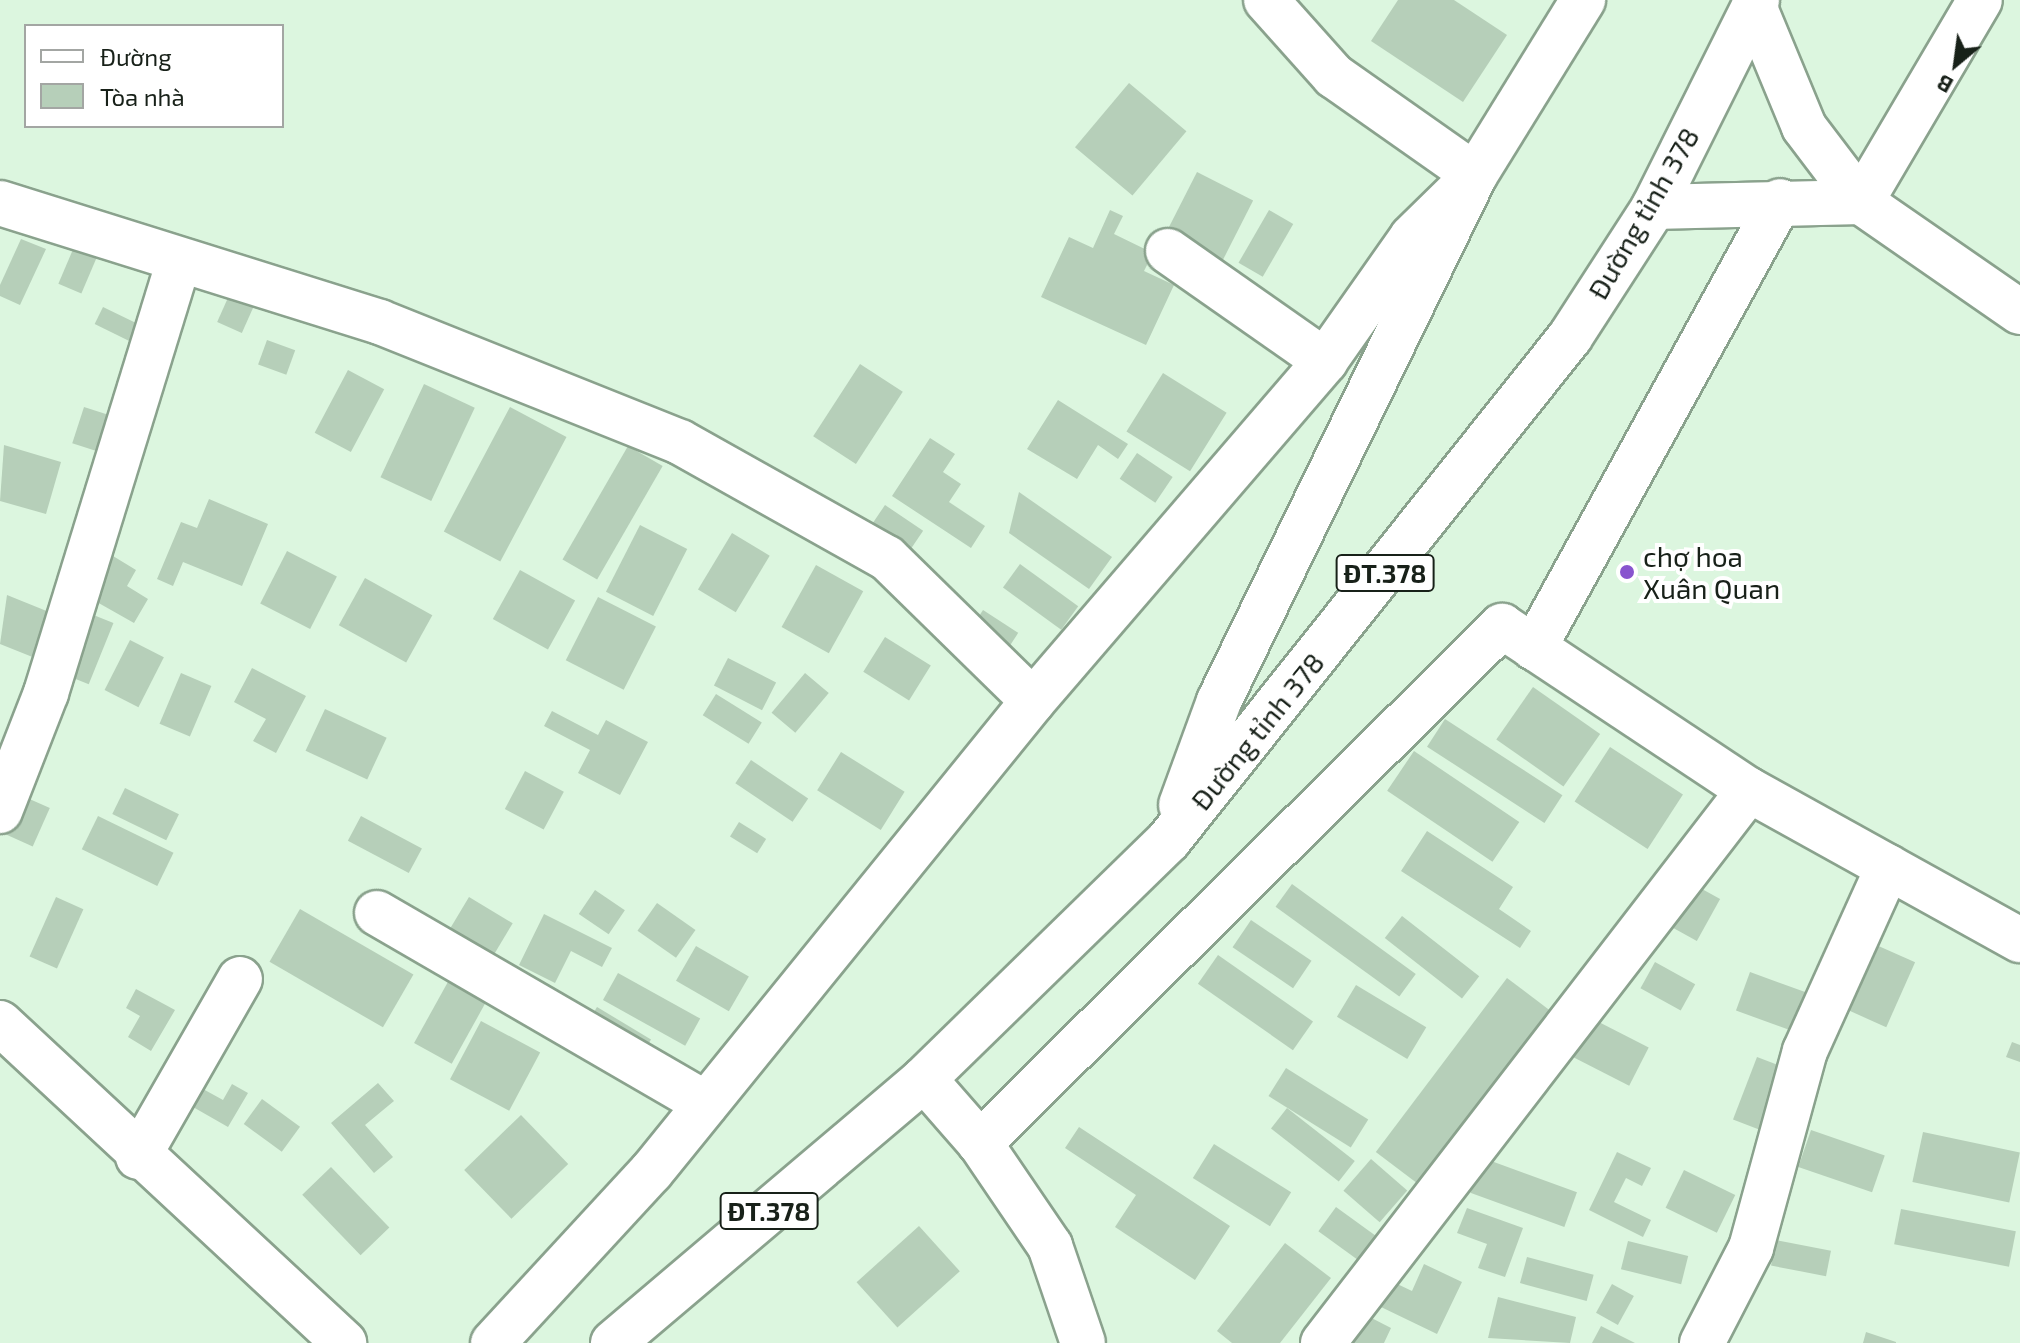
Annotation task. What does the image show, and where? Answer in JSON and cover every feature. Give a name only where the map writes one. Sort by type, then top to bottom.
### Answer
[{"type":"street","points":[[1266,0],[1334,76],[1475,175]]},
{"type":"street","points":[[1168,841],[1219,701],[1475,175],[1583,0]]},
{"type":"street","points":[[1861,202],[1980,0]]},
{"type":"street","points":[[1755,3],[1804,127],[1861,202],[2020,312]]},
{"type":"street","name":"Đường tỉnh 378","points":[[613,1343],[924,1079],[1168,841],[1490,442],[1570,337],[1654,207],[1755,3]]},
{"type":"street","points":[[493,1343],[706,1104],[1033,701],[1325,361],[1412,237],[1475,175]]},
{"type":"street","points":[[1654,207],[1780,201],[1861,202]]},
{"type":"street","points":[[1534,648],[1780,201]]},
{"type":"street","points":[[0,203],[380,322],[680,442],[887,558],[1033,701]]},
{"type":"street","points":[[1168,251],[1325,361]]},
{"type":"street","points":[[0,811],[46,693],[179,260]]},
{"type":"street","points":[[980,1143],[1502,626],[1749,790],[2020,940]]},
{"type":"street","points":[[1323,1343],[1749,790]]},
{"type":"street","points":[[1702,1343],[1751,1248],[1805,1051],[1888,867]]},
{"type":"street","points":[[377,913],[706,1104]]},
{"type":"street","points":[[138,1157],[240,979]]},
{"type":"street","points":[[0,1023],[138,1157],[344,1343]]},
{"type":"street","points":[[924,1079],[980,1143],[1050,1246],[1083,1343]]},
{"type":"building","points":[[1398,0],[1454,0],[1507,35],[1463,102],[1371,41]]},
{"type":"building","points":[[1129,83],[1186,131],[1132,196],[1075,147]]},
{"type":"building","points":[[1197,172],[1253,201],[1223,260],[1167,232]]},
{"type":"building","points":[[1110,210],[1123,216],[1114,234],[1153,253],[1144,271],[1174,285],[1146,345],[1041,297],[1069,237],[1093,248]]},
{"type":"building","points":[[1269,210],[1293,224],[1263,277],[1238,263]]},
{"type":"building","points":[[21,239],[46,249],[20,305],[0,296],[0,285]]},
{"type":"building","points":[[74,247],[97,257],[81,294],[58,284]]},
{"type":"building","points":[[231,291],[256,302],[242,333],[217,322]]},
{"type":"building","points":[[103,307],[142,326],[133,343],[95,324]]},
{"type":"building","points":[[267,340],[295,350],[286,375],[258,364]]},
{"type":"building","points":[[860,364],[903,392],[856,464],[813,436]]},
{"type":"building","points":[[348,370],[384,389],[351,452],[315,433]]},
{"type":"building","points":[[1163,373],[1227,413],[1190,471],[1126,432]]},
{"type":"building","points":[[424,384],[475,408],[431,501],[380,477]]},
{"type":"building","points":[[1058,400],[1128,444],[1118,459],[1098,445],[1077,479],[1027,449]]},
{"type":"building","points":[[84,407],[118,418],[106,454],[72,443]]},
{"type":"building","points":[[510,407],[567,437],[500,562],[444,531]]},
{"type":"building","points":[[930,438],[955,454],[943,472],[961,484],[949,502],[985,526],[971,548],[892,496]]},
{"type":"building","points":[[4,445],[61,462],[46,514],[0,501]]},
{"type":"building","points":[[628,446],[663,466],[597,579],[562,559]]},
{"type":"building","points":[[1137,453],[1173,477],[1155,503],[1120,479]]},
{"type":"building","points":[[1019,492],[1112,557],[1089,589],[1009,533]]},
{"type":"building","points":[[209,499],[268,524],[242,586],[183,562],[173,586],[157,579],[181,522],[197,528]]},
{"type":"building","points":[[885,505],[923,531],[906,556],[868,530]]},
{"type":"building","points":[[640,525],[687,549],[653,616],[606,592]]},
{"type":"building","points":[[732,533],[770,556],[736,612],[698,590]]},
{"type":"building","points":[[287,551],[337,576],[310,629],[260,604]]},
{"type":"building","points":[[113,556],[136,570],[127,586],[148,599],[134,623],[88,597]]},
{"type":"building","points":[[1020,564],[1078,606],[1061,630],[1003,587]]},
{"type":"building","points":[[816,565],[863,591],[829,653],[782,627]]},
{"type":"building","points":[[520,570],[575,601],[548,650],[493,619]]},
{"type":"building","points":[[365,578],[432,615],[406,663],[339,625]]},
{"type":"building","points":[[7,595],[54,614],[35,658],[0,644]]},
{"type":"building","points":[[598,597],[656,627],[624,690],[566,660]]},
{"type":"building","points":[[81,610],[113,623],[89,684],[56,671]]},
{"type":"building","points":[[983,610],[1018,633],[1006,651],[971,628]]},
{"type":"building","points":[[885,637],[931,666],[909,700],[863,672]]},
{"type":"building","points":[[130,640],[164,657],[138,707],[105,690]]},
{"type":"building","points":[[728,658],[776,683],[762,710],[714,686]]},
{"type":"building","points":[[252,668],[306,696],[276,753],[253,741],[266,719],[234,702]]},
{"type":"building","points":[[181,673],[211,686],[190,737],[160,724]]},
{"type":"building","points":[[805,673],[829,693],[795,733],[772,713]]},
{"type":"building","points":[[1533,687],[1600,734],[1563,786],[1496,739]]},
{"type":"building","points":[[716,694],[762,723],[749,744],[703,715]]},
{"type":"building","points":[[325,709],[387,738],[367,779],[306,751]]},
{"type":"building","points":[[552,711],[598,735],[606,720],[648,742],[620,795],[578,773],[590,750],[544,726]]},
{"type":"building","points":[[1445,719],[1562,795],[1544,823],[1427,747]]},
{"type":"building","points":[[1610,747],[1683,794],[1648,849],[1575,802]]},
{"type":"building","points":[[1414,751],[1519,822],[1492,862],[1387,791]]},
{"type":"building","points":[[841,752],[905,792],[881,830],[817,790]]},
{"type":"building","points":[[751,760],[808,799],[793,822],[735,783]]},
{"type":"building","points":[[525,771],[564,792],[544,830],[505,809]]},
{"type":"building","points":[[125,788],[179,814],[166,840],[112,814]]},
{"type":"building","points":[[16,793],[50,808],[33,846],[0,832]]},
{"type":"building","points":[[98,816],[173,853],[157,886],[82,849]]},
{"type":"building","points":[[361,816],[422,848],[409,873],[348,841]]},
{"type":"building","points":[[739,822],[766,839],[757,853],[730,836]]},
{"type":"building","points":[[1427,831],[1513,887],[1499,909],[1531,931],[1520,948],[1401,871]]},
{"type":"building","points":[[1292,884],[1416,974],[1399,997],[1276,907]]},
{"type":"building","points":[[1693,884],[1720,899],[1697,941],[1670,926]]},
{"type":"building","points":[[595,890],[625,910],[609,934],[579,914]]},
{"type":"building","points":[[56,897],[83,909],[57,969],[30,956]]},
{"type":"building","points":[[469,897],[513,923],[488,964],[444,938]]},
{"type":"building","points":[[657,903],[696,930],[676,958],[637,931]]},
{"type":"building","points":[[300,909],[413,974],[383,1027],[270,962]]},
{"type":"building","points":[[544,914],[612,948],[602,967],[571,951],[555,983],[519,965]]},
{"type":"building","points":[[1402,916],[1479,976],[1462,998],[1385,938]]},
{"type":"building","points":[[1251,920],[1312,961],[1293,988],[1233,947]]},
{"type":"building","points":[[1874,944],[1915,962],[1886,1027],[1845,1009]]},
{"type":"building","points":[[696,946],[749,976],[729,1011],[676,981]]},
{"type":"building","points":[[1218,955],[1313,1022],[1293,1050],[1198,984]]},
{"type":"building","points":[[1655,962],[1695,984],[1681,1011],[1640,988]]},
{"type":"building","points":[[1750,972],[1812,995],[1798,1033],[1736,1011]]},
{"type":"building","points":[[618,973],[700,1019],[685,1046],[603,1000]]},
{"type":"building","points":[[1507,978],[1549,1010],[1418,1184],[1376,1152]]},
{"type":"building","points":[[449,980],[487,1001],[452,1064],[414,1043]]},
{"type":"building","points":[[1356,985],[1426,1027],[1407,1059],[1337,1017]]},
{"type":"building","points":[[136,989],[175,1010],[151,1051],[128,1037],[140,1016],[126,1008]]},
{"type":"building","points":[[597,1007],[651,1039],[643,1052],[589,1020]]},
{"type":"building","points":[[1589,1017],[1649,1047],[1629,1086],[1569,1055]]},
{"type":"building","points":[[481,1021],[540,1052],[509,1111],[450,1079]]},
{"type":"building","points":[[2012,1042],[2020,1045],[2020,1062],[2006,1057]]},
{"type":"building","points":[[1757,1057],[1785,1068],[1761,1130],[1733,1120]]},
{"type":"building","points":[[1286,1068],[1368,1119],[1351,1147],[1269,1096]]},
{"type":"building","points":[[378,1083],[394,1101],[365,1125],[393,1157],[374,1173],[331,1123]]},
{"type":"building","points":[[232,1084],[248,1093],[228,1127],[193,1107],[203,1089],[223,1100]]},
{"type":"building","points":[[262,1099],[300,1127],[282,1152],[244,1124]]},
{"type":"building","points":[[1287,1108],[1355,1161],[1339,1181],[1271,1128]]},
{"type":"building","points":[[521,1115],[568,1164],[511,1219],[464,1170]]},
{"type":"building","points":[[1079,1127],[1230,1226],[1195,1280],[1115,1227],[1136,1195],[1065,1148]]},
{"type":"building","points":[[1811,1130],[1885,1155],[1872,1192],[1798,1167]]},
{"type":"building","points":[[1923,1132],[2020,1153],[2009,1202],[1912,1182]]},
{"type":"building","points":[[1214,1144],[1291,1192],[1270,1226],[1193,1178]]},
{"type":"building","points":[[1617,1152],[1651,1168],[1642,1186],[1626,1178],[1614,1202],[1651,1220],[1643,1237],[1589,1210]]},
{"type":"building","points":[[1483,1158],[1577,1192],[1564,1227],[1470,1193]]},
{"type":"building","points":[[1371,1159],[1407,1190],[1380,1222],[1343,1191]]},
{"type":"building","points":[[331,1167],[389,1227],[361,1255],[302,1195]]},
{"type":"building","points":[[1684,1170],[1735,1195],[1717,1233],[1666,1208]]},
{"type":"building","points":[[1336,1207],[1376,1236],[1358,1260],[1318,1231]]},
{"type":"building","points":[[1467,1208],[1523,1228],[1505,1277],[1478,1268],[1487,1244],[1457,1233]]},
{"type":"building","points":[[1901,1209],[2016,1231],[2009,1267],[1894,1244]]},
{"type":"building","points":[[919,1226],[960,1271],[897,1328],[857,1282]]},
{"type":"building","points":[[1776,1240],[1831,1251],[1826,1276],[1771,1266]]},
{"type":"building","points":[[1628,1241],[1688,1256],[1681,1284],[1621,1269]]},
{"type":"building","points":[[1285,1243],[1331,1278],[1280,1343],[1232,1343],[1217,1331]]},
{"type":"building","points":[[1527,1257],[1594,1275],[1587,1301],[1520,1283]]},
{"type":"building","points":[[1424,1264],[1462,1282],[1437,1334],[1381,1307],[1393,1282],[1412,1291]]},
{"type":"building","points":[[1612,1284],[1634,1296],[1618,1325],[1596,1313]]},
{"type":"building","points":[[1498,1297],[1576,1317],[1570,1343],[1488,1338]]},
{"type":"building","points":[[1354,1309],[1391,1328],[1384,1343],[1337,1343]]},
{"type":"building","points":[[1601,1326],[1635,1343],[1592,1343]]},
{"type":"building","points":[[1866,1332],[1896,1342],[1896,1343],[1863,1343]]},
{"type":"place","name":"chợ hoa Xuân Quan","points":[[1627,572]]}]
